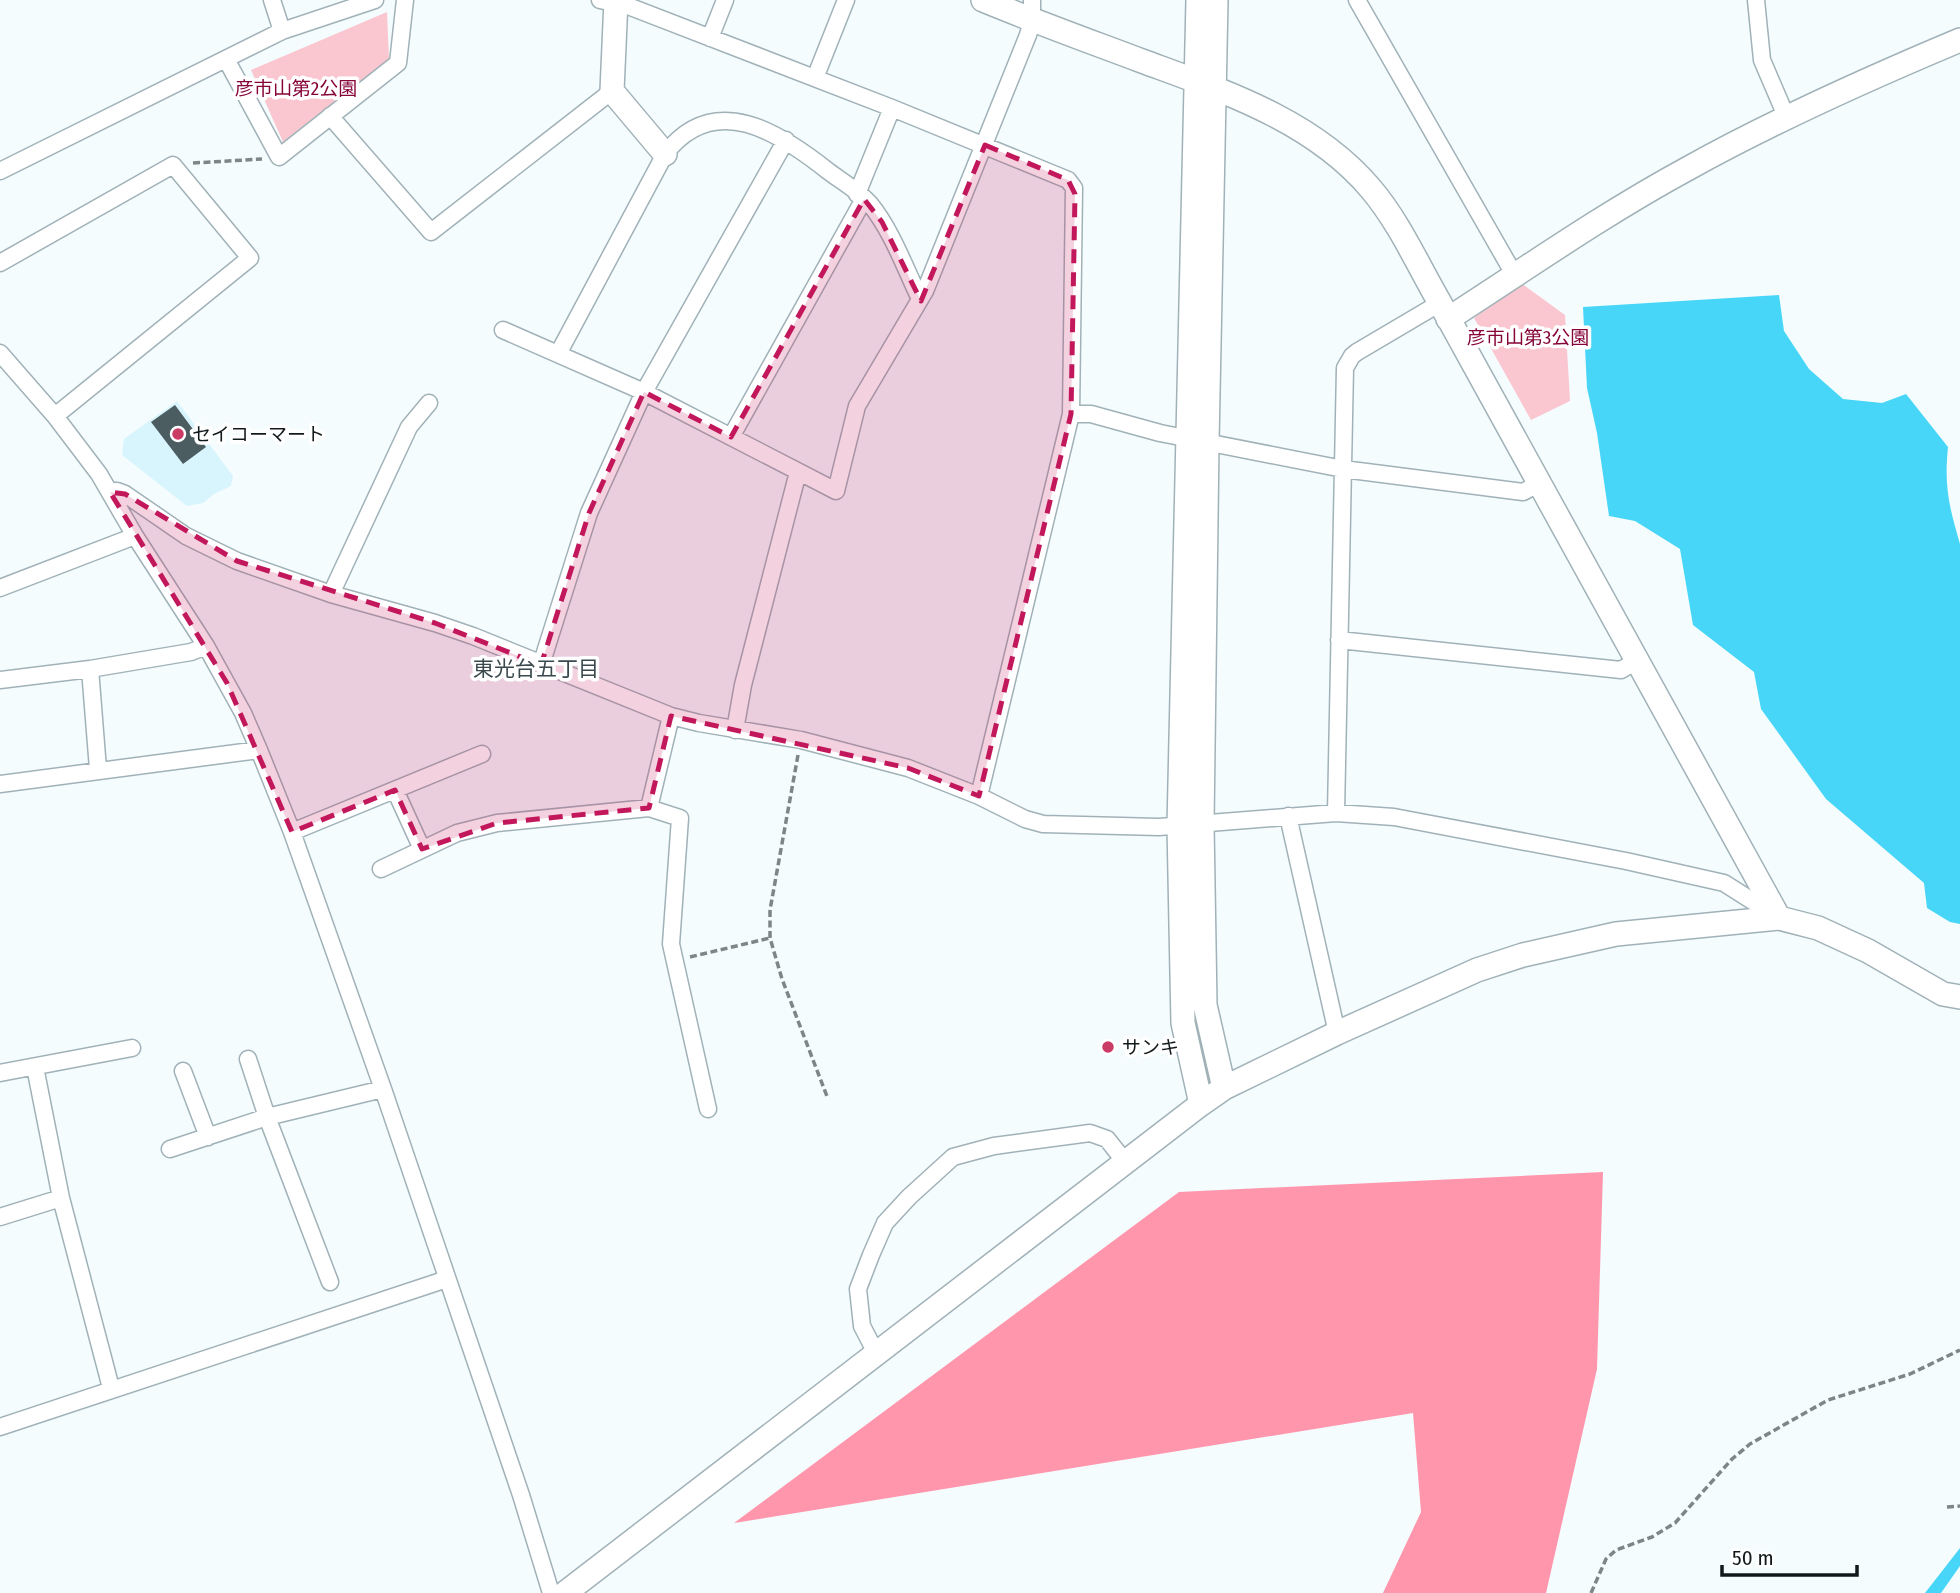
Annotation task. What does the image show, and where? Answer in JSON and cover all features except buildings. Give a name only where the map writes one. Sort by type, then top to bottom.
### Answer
[{"type":"street","points":[[272,0],[282,32]]},
{"type":"street","points":[[0,171],[282,32],[375,0]]},
{"type":"street","points":[[226,59],[279,156],[398,63],[405,0]]},
{"type":"street","points":[[710,38],[725,0]]},
{"type":"street","points":[[815,78],[846,0]]},
{"type":"street","points":[[983,0],[1032,10],[1284,120],[1318,139],[1371,188],[1388,212],[1444,311],[1779,918]]},
{"type":"street","points":[[1198,0],[1207,85]]},
{"type":"street","points":[[1201,1104],[1183,1023],[1179,826],[1197,440],[1207,85],[1216,0]]},
{"type":"street","points":[[1357,0],[1514,276]]},
{"type":"street","points":[[1756,0],[1762,60],[1786,116]]},
{"type":"street","points":[[666,153],[612,91],[610,1],[985,145],[1068,180],[1074,188],[1071,414],[979,796]]},
{"type":"street","points":[[503,330],[644,392],[836,491],[857,407],[920,299],[985,145],[1032,10]]},
{"type":"street","points":[[1336,813],[1347,362],[1357,352],[1514,276],[1629,202],[1786,116],[1851,85],[1960,40]]},
{"type":"street","points":[[330,116],[431,232],[612,91]]},
{"type":"street","points":[[731,437],[861,196],[892,108]]},
{"type":"street","points":[[558,354],[666,153],[676,139],[702,123],[733,121],[777,134],[861,196],[882,222],[920,299]]},
{"type":"street","points":[[541,664],[589,513],[644,392],[786,140]]},
{"type":"street","points":[[0,263],[173,165],[250,258],[55,416]]},
{"type":"street","points":[[0,353],[55,416],[110,492],[206,646],[238,703],[259,750],[292,832],[383,1089],[521,1495],[551,1593]]},
{"type":"street","points":[[331,594],[409,427],[429,402]]},
{"type":"street","points":[[1071,414],[1091,414],[1160,433],[1343,469],[1523,492],[1540,483]]},
{"type":"street","points":[[1197,440],[1205,1005],[1224,1088]]},
{"type":"street","points":[[735,730],[743,685],[798,471]]},
{"type":"street","points":[[110,492],[125,494],[186,536],[237,561],[331,594],[435,622],[671,716],[735,730],[801,740],[908,768],[1043,824],[1179,826],[1336,813],[1394,817],[1626,861],[1724,883],[1779,918],[1818,928],[1868,951],[1943,994],[1960,998]]},
{"type":"street","points":[[0,588],[135,536]]},
{"type":"street","points":[[1339,640],[1621,670],[1638,660]]},
{"type":"street","points":[[0,680],[90,669],[191,652],[206,646]]},
{"type":"street","points":[[90,669],[98,769]]},
{"type":"street","points":[[649,808],[671,716]]},
{"type":"street","points":[[0,784],[98,769],[259,750]]},
{"type":"street","points":[[292,832],[482,754]]},
{"type":"street","points":[[395,790],[422,849]]},
{"type":"street","points":[[381,869],[457,833],[497,823],[649,808],[680,818],[671,944],[708,1109]]},
{"type":"street","points":[[1287,816],[1337,1033]]},
{"type":"street","points":[[565,1593],[1224,1088],[1436,988],[1523,955],[1616,934],[1779,918]]},
{"type":"street","points":[[0,1073],[132,1048]]},
{"type":"street","points":[[248,1059],[267,1117],[330,1282]]},
{"type":"street","points":[[35,1067],[61,1198],[111,1388]]},
{"type":"street","points":[[183,1071],[208,1137]]},
{"type":"street","points":[[170,1149],[267,1117],[383,1089]]},
{"type":"street","points":[[877,1355],[862,1326],[858,1289],[871,1255],[885,1223],[953,1157],[994,1146],[1090,1133],[1107,1139],[1126,1163]]},
{"type":"street","points":[[0,1217],[61,1198]]},
{"type":"street","points":[[0,1427],[111,1388],[447,1279]]},
{"type":"path","points":[[173,165],[279,156]]},
{"type":"path","points":[[801,740],[770,910],[770,938],[782,979],[828,1099]]},
{"type":"path","points":[[675,960],[770,938]]},
{"type":"path","points":[[1591,1593],[1606,1559],[1616,1550],[1652,1537],[1675,1523],[1732,1459],[1751,1444],[1828,1400],[1910,1374],[1960,1350]]},
{"type":"path","points":[[1947,1507],[1960,1506]]},
{"type":"highlighted area","points":[[985,145],[1068,180],[1075,194],[1071,414],[979,796],[908,768],[671,716],[649,808],[497,823],[422,849],[395,790],[292,832],[227,683],[110,492],[125,494],[237,561],[435,623],[541,665],[589,513],[644,392],[731,437],[864,199],[882,222],[921,301]]},
{"type":"shaded area","points":[[177,401],[233,476],[231,486],[203,503],[187,506],[122,455],[124,439]]},
{"type":"shaded area","points":[[1603,1172],[1597,1369],[1546,1593],[1383,1593],[1421,1512],[1413,1413],[734,1523],[1179,1192]]},
{"type":"green space","name":"彦市山第2公園","points":[[387,12],[389,59],[283,142],[251,70]]},
{"type":"green space","name":"彦市山第3公園","points":[[1521,283],[1565,315],[1570,401],[1531,420],[1474,318]]},
{"type":"water","points":[[1779,295],[1784,331],[1809,369],[1843,399],[1882,403],[1906,394],[1948,447],[1948,496],[1960,544],[1960,924],[1950,922],[1927,908],[1924,883],[1826,799],[1761,709],[1754,672],[1693,625],[1680,549],[1635,521],[1609,516],[1597,433],[1587,388],[1583,307]]},
{"type":"water","points":[[1960,1548],[1960,1566],[1941,1593],[1925,1593]]},
{"type":"place","name":"セイコーマート","points":[[178,434]]},
{"type":"place","name":"サンキ","points":[[1108,1047]]},
{"type":"district","name":"東光台五丁目","points":[[536,669]]}]
